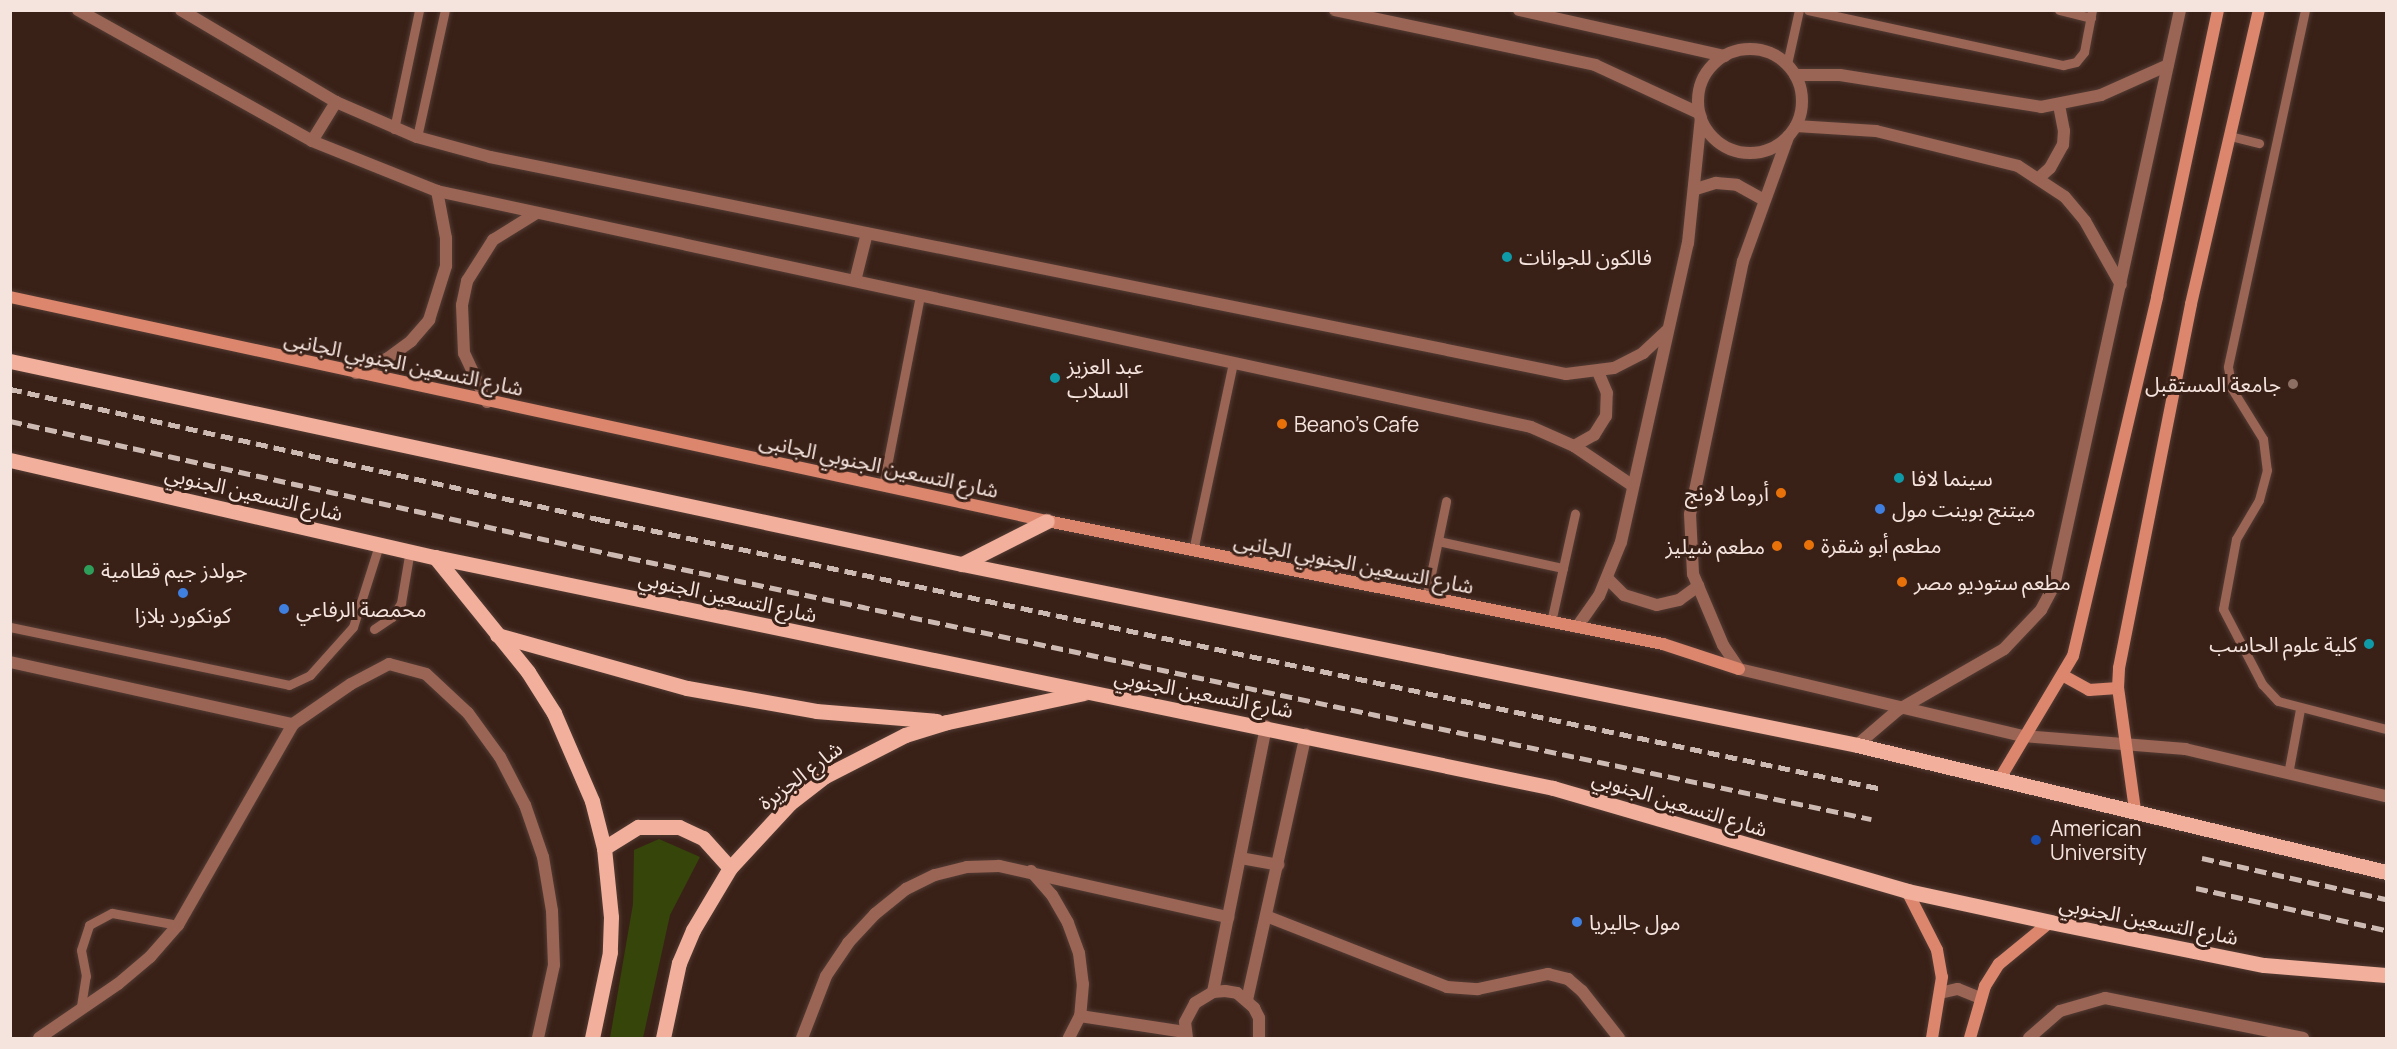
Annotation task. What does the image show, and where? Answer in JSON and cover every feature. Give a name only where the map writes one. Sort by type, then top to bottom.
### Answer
[{"type":"main road","points":[[10,361],[962,564],[1857,746],[2135,810],[2386,872]]},
{"type":"main road","name":"شارع التسعين الجنوبي","points":[[10,460],[380,542],[435,557],[1306,734],[1602,801],[1907,891],[2050,922],[2274,966],[2386,975]]},
{"type":"main road","points":[[962,564],[1047,521]]},
{"type":"main road","points":[[435,557],[528,672],[563,730],[592,801],[604,848],[610,952],[592,1038]]},
{"type":"main road","points":[[497,635],[687,688],[816,711],[947,722]]},
{"type":"main road","name":"شارع الجزيرة","points":[[663,1038],[679,963],[693,930],[730,868],[774,819],[825,776],[894,740],[947,722],[1088,691]]},
{"type":"main road","points":[[604,848],[638,827],[672,826],[704,838],[730,868]]},
{"type":"street","points":[[78,10],[312,141],[437,191],[535,214],[1531,427],[1574,446],[1632,486]]},
{"type":"street","points":[[180,10],[336,102],[394,129],[490,157],[1555,372],[1598,372],[1636,358],[1667,331]]},
{"type":"street","points":[[1335,10],[1595,65],[1700,116],[1716,140],[1739,152],[1766,151],[1788,137]]},
{"type":"street","points":[[1519,10],[1725,56]]},
{"type":"street","points":[[1857,746],[1898,710],[2004,649],[2024,631],[2054,586],[2180,10]]},
{"type":"street","points":[[1999,780],[2023,736],[2064,676],[2090,596],[2218,10]]},
{"type":"street","points":[[2135,810],[2118,688],[2189,315],[2259,10]]},
{"type":"street","points":[[1577,627],[1608,579],[1621,542],[1696,189],[1700,116],[1698,100],[1706,74],[1725,56],[1750,49],[1776,56],[1787,64],[1795,75],[1803,100],[1796,126],[1788,137],[1743,261],[1690,514],[1689,544],[1698,586],[1723,645],[1739,669],[1898,710],[2023,736],[2128,748],[2185,749],[2386,796]]},
{"type":"street","points":[[1795,75],[1840,75],[2023,106],[2059,106],[2101,95],[2168,65]]},
{"type":"street","points":[[312,141],[336,102]]},
{"type":"street","points":[[2040,177],[2058,157],[2062,145],[2064,125],[2059,106]]},
{"type":"street","points":[[1796,126],[1876,131],[1994,157],[2040,177],[2065,197],[2085,221],[2121,285]]},
{"type":"street","points":[[1696,189],[1716,183],[1737,184],[1764,200]]},
{"type":"street","points":[[356,373],[388,358],[411,341],[429,320],[446,266],[446,238],[437,191]]},
{"type":"street","points":[[487,402],[464,353],[461,314],[467,281],[493,240],[535,214]]},
{"type":"street","points":[[855,281],[867,233]]},
{"type":"street","name":"شارع التسعين الجنوبي الجانبى","points":[[10,297],[487,402],[1047,521],[1663,644],[1739,669]]},
{"type":"street","points":[[1574,446],[1594,435],[1606,416],[1607,393],[1598,372]]},
{"type":"street","points":[[1608,579],[1624,596],[1657,605],[1679,600],[1698,586]]},
{"type":"street","points":[[10,662],[294,724]]},
{"type":"street","points":[[39,1038],[142,964],[178,925],[294,724],[351,684],[389,664],[426,674],[468,713],[500,757],[520,796],[543,857],[552,910],[554,965],[538,1038]]},
{"type":"street","points":[[2064,676],[2089,690],[2118,688]]},
{"type":"street","points":[[1213,992],[1266,726]]},
{"type":"street","points":[[1247,1000],[1306,734]]},
{"type":"street","points":[[1240,858],[1278,865]]},
{"type":"street","points":[[802,1038],[826,976],[848,943],[874,914],[906,890],[935,875],[967,867],[999,866],[1228,917]]},
{"type":"street","points":[[1031,872],[1052,895],[1068,923],[1079,953],[1083,984],[1080,1016],[1071,1037]]},
{"type":"street","points":[[1907,891],[1937,950],[1940,993],[1932,1038]]},
{"type":"street","points":[[1266,916],[1447,987],[1478,989],[1548,974],[1568,979],[1582,991],[1618,1038]]},
{"type":"street","points":[[1970,1038],[1980,998],[2000,963],[2050,922]]},
{"type":"street","points":[[1940,993],[1958,989],[1980,998]]},
{"type":"street","points":[[1080,1016],[1186,1035],[1185,1022],[1194,1003],[1213,992],[1230,992],[1247,1000],[1259,1018],[1259,1038]]},
{"type":"street","points":[[2029,1038],[2060,1011],[2105,998],[2303,1038]]},
{"type":"lane","points":[[394,129],[419,10]]},
{"type":"lane","points":[[417,137],[445,10]]},
{"type":"lane","points":[[1787,64],[1799,10]]},
{"type":"lane","points":[[1808,10],[2063,65],[2081,58],[2091,14],[2059,10]]},
{"type":"lane","points":[[2305,10],[2268,145],[2228,367],[2232,389],[2263,439],[2266,478],[2259,500],[2236,539],[2223,609],[2262,684],[2278,701],[2300,709],[2386,729]]},
{"type":"lane","points":[[2230,136],[2268,145]]},
{"type":"lane","points":[[883,486],[920,295]]},
{"type":"lane","points":[[1193,551],[1233,363]]},
{"type":"lane","points":[[1426,597],[1446,501]]},
{"type":"lane","points":[[1551,622],[1575,514]]},
{"type":"lane","points":[[1438,541],[1563,568]]},
{"type":"lane","points":[[10,627],[289,685],[310,675],[353,627],[380,542]]},
{"type":"lane","points":[[374,629],[392,617],[401,603],[410,550]]},
{"type":"lane","points":[[2288,774],[2300,709]]},
{"type":"lane","points":[[81,1006],[86,976],[81,950],[89,925],[112,913],[178,925]]},
{"type":"green space","points":[[659,839],[700,857],[670,915],[643,1038],[610,1038],[633,904],[634,850]]},
{"type":"railway","points":[[10,389],[598,519],[1878,788]]},
{"type":"railway","points":[[10,421],[611,554],[1871,819]]},
{"type":"railway","points":[[2202,858],[2386,899]]},
{"type":"railway","points":[[2196,888],[2386,930]]},
{"type":"place","name":"فالكون للجوانات","points":[[1507,257]]},
{"type":"place","name":"عبد العزيز السلاب","points":[[1055,378]]},
{"type":"place","name":"جامعة المستقبل","points":[[2293,384]]},
{"type":"place","name":"Beano's Cafe","points":[[1282,424]]},
{"type":"place","name":"سينما لافا","points":[[1899,478]]},
{"type":"place","name":"أروما لاونج","points":[[1781,493]]},
{"type":"place","name":"ميتنج بوينت مول","points":[[1880,509]]},
{"type":"place","name":"مطعم أبو شقرة","points":[[1809,545]]},
{"type":"place","name":"مطعم شيليز","points":[[1777,546]]},
{"type":"place","name":"جولدز جيم قطامية","points":[[89,570]]},
{"type":"place","name":"مطعم ستوديو مصر","points":[[1902,582]]},
{"type":"place","name":"كونكورد بلازا","points":[[183,593]]},
{"type":"place","name":"محمصة الرفاعي","points":[[284,609]]},
{"type":"place","name":"كلية علوم الحاسب","points":[[2369,644]]},
{"type":"place","name":"American University","points":[[2036,840]]},
{"type":"place","name":"مول جاليريا","points":[[1577,922]]}]
